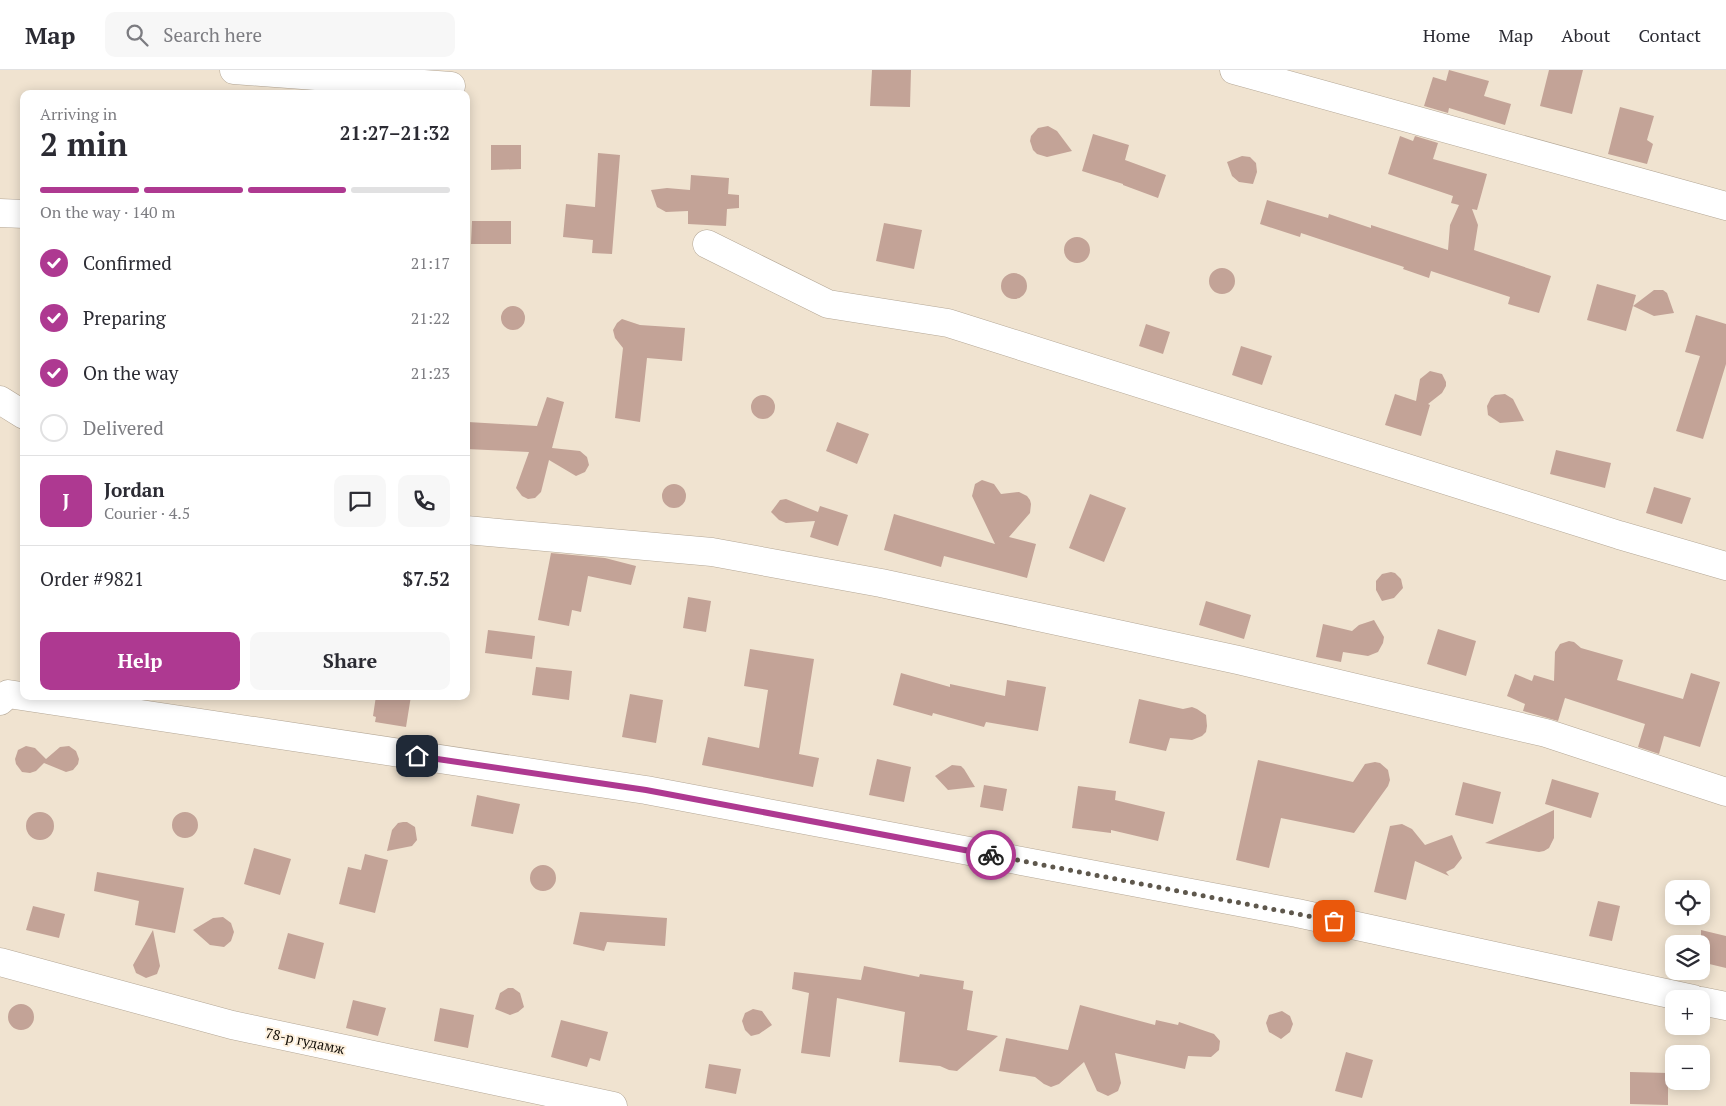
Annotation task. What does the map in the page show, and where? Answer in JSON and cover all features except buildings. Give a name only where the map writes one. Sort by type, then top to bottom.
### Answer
[{"type":"street","points":[[234,70],[452,83]]},
{"type":"street","points":[[1234,70],[1726,206]]},
{"type":"street","points":[[0,213],[20,214]]},
{"type":"street","points":[[707,244],[828,304],[948,323],[1619,535],[1726,566]]},
{"type":"street","points":[[0,400],[20,412]]},
{"type":"street","points":[[470,530],[712,552],[881,583],[1238,660],[1546,733],[1726,792]]},
{"type":"street","points":[[0,701],[8,694],[20,695]]},
{"type":"street","points":[[77,700],[646,790],[1297,913],[1665,993]]},
{"type":"street","name":"78-р гудамж","points":[[0,962],[232,1025],[613,1106]]},
{"type":"street","points":[[1710,1003],[1726,1006]]},
{"type":"way so far","points":[[991,855],[1334,921]]},
{"type":"route","points":[[417,756],[646,790],[991,855]]}]
